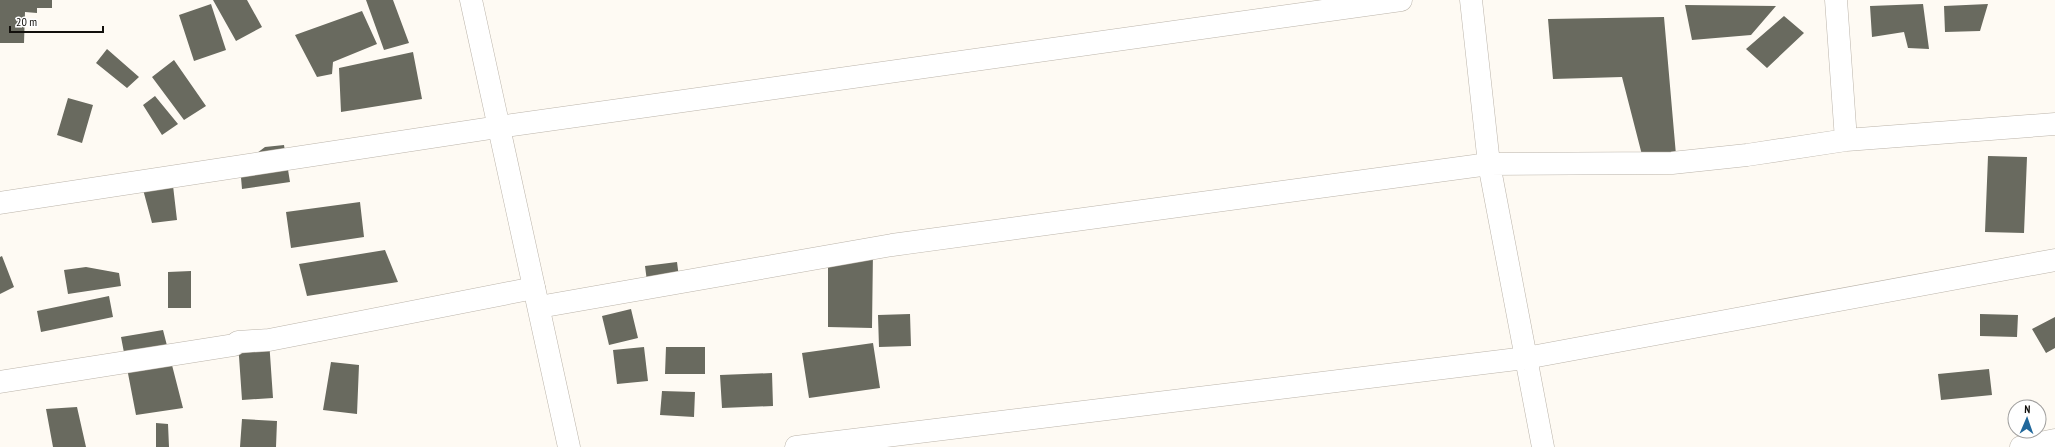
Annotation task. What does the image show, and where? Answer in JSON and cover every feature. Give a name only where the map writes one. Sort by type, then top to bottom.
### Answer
[{"type":"street","points":[[471,0],[569,447]]},
{"type":"street","points":[[0,203],[498,127],[1401,0]]},
{"type":"street","points":[[1471,0],[1489,164],[1543,447]]},
{"type":"street","points":[[1836,0],[1846,140]]},
{"type":"street","points":[[0,382],[234,345],[238,342],[269,340],[892,245],[1489,164],[1672,163],[1747,155],[1846,140],[2055,124]]},
{"type":"street","points":[[796,447],[1526,358],[2055,260]]},
{"type":"street","points":[[2022,447],[2055,440]]},
{"type":"building","points":[[0,0],[52,0],[52,8],[37,8],[37,13],[25,12],[24,43],[0,43]]},
{"type":"building","points":[[213,0],[247,0],[262,27],[236,41]]},
{"type":"building","points":[[366,0],[393,0],[409,43],[384,50]]},
{"type":"building","points":[[211,4],[226,50],[194,61],[179,15]]},
{"type":"building","points":[[1923,4],[1929,49],[1908,48],[1904,32],[1872,37],[1870,6]]},
{"type":"building","points":[[1988,4],[1980,31],[1945,32],[1944,6]]},
{"type":"building","points":[[1685,5],[1776,6],[1751,35],[1692,40]]},
{"type":"building","points":[[362,11],[377,44],[333,62],[332,74],[317,77],[295,35]]},
{"type":"building","points":[[1784,16],[1804,33],[1767,68],[1746,49]]},
{"type":"building","points":[[1664,17],[1676,155],[1642,155],[1622,77],[1553,79],[1548,19]]},
{"type":"building","points":[[107,49],[139,77],[127,88],[96,63]]},
{"type":"building","points":[[413,52],[422,99],[341,112],[339,68]]},
{"type":"building","points":[[174,60],[206,106],[184,120],[152,77]]},
{"type":"building","points":[[155,96],[178,124],[162,135],[143,105]]},
{"type":"building","points":[[68,98],[93,105],[82,143],[57,135]]},
{"type":"building","points":[[284,145],[290,182],[242,189],[240,166],[265,147]]},
{"type":"building","points":[[1988,156],[2027,157],[2024,233],[1985,232]]},
{"type":"building","points":[[172,177],[177,220],[152,223],[141,182]]},
{"type":"building","points":[[360,202],[364,237],[291,248],[286,212]]},
{"type":"building","points":[[385,250],[398,282],[307,296],[299,264]]},
{"type":"building","points":[[828,251],[873,251],[872,328],[828,327]]},
{"type":"building","points":[[2,256],[14,287],[0,294],[0,257]]},
{"type":"building","points":[[677,262],[681,293],[649,297],[645,266]]},
{"type":"building","points":[[86,267],[119,273],[121,286],[68,294],[64,270]]},
{"type":"building","points":[[191,271],[191,308],[168,308],[168,272]]},
{"type":"building","points":[[109,296],[113,317],[41,332],[37,311]]},
{"type":"building","points":[[631,309],[638,338],[609,345],[602,316]]},
{"type":"building","points":[[910,314],[911,346],[879,347],[878,315]]},
{"type":"building","points":[[1980,314],[2018,315],[2017,337],[1980,336]]},
{"type":"building","points":[[2055,317],[2055,348],[2046,353],[2032,329]]},
{"type":"building","points":[[163,330],[183,408],[136,415],[121,337]]},
{"type":"building","points":[[269,340],[273,398],[242,400],[238,342]]},
{"type":"building","points":[[873,343],[880,388],[809,398],[802,353]]},
{"type":"building","points":[[644,347],[648,381],[617,384],[613,350]]},
{"type":"building","points":[[666,347],[705,347],[705,374],[665,374]]},
{"type":"building","points":[[331,362],[359,365],[357,414],[323,410]]},
{"type":"building","points":[[1989,369],[1992,395],[1941,400],[1938,374]]},
{"type":"building","points":[[772,373],[773,406],[722,408],[720,375]]},
{"type":"building","points":[[662,391],[695,392],[694,417],[660,415]]},
{"type":"building","points":[[77,407],[86,447],[53,447],[46,409]]},
{"type":"building","points":[[242,419],[277,421],[276,447],[240,447]]},
{"type":"building","points":[[156,423],[168,424],[169,447],[156,447]]}]
